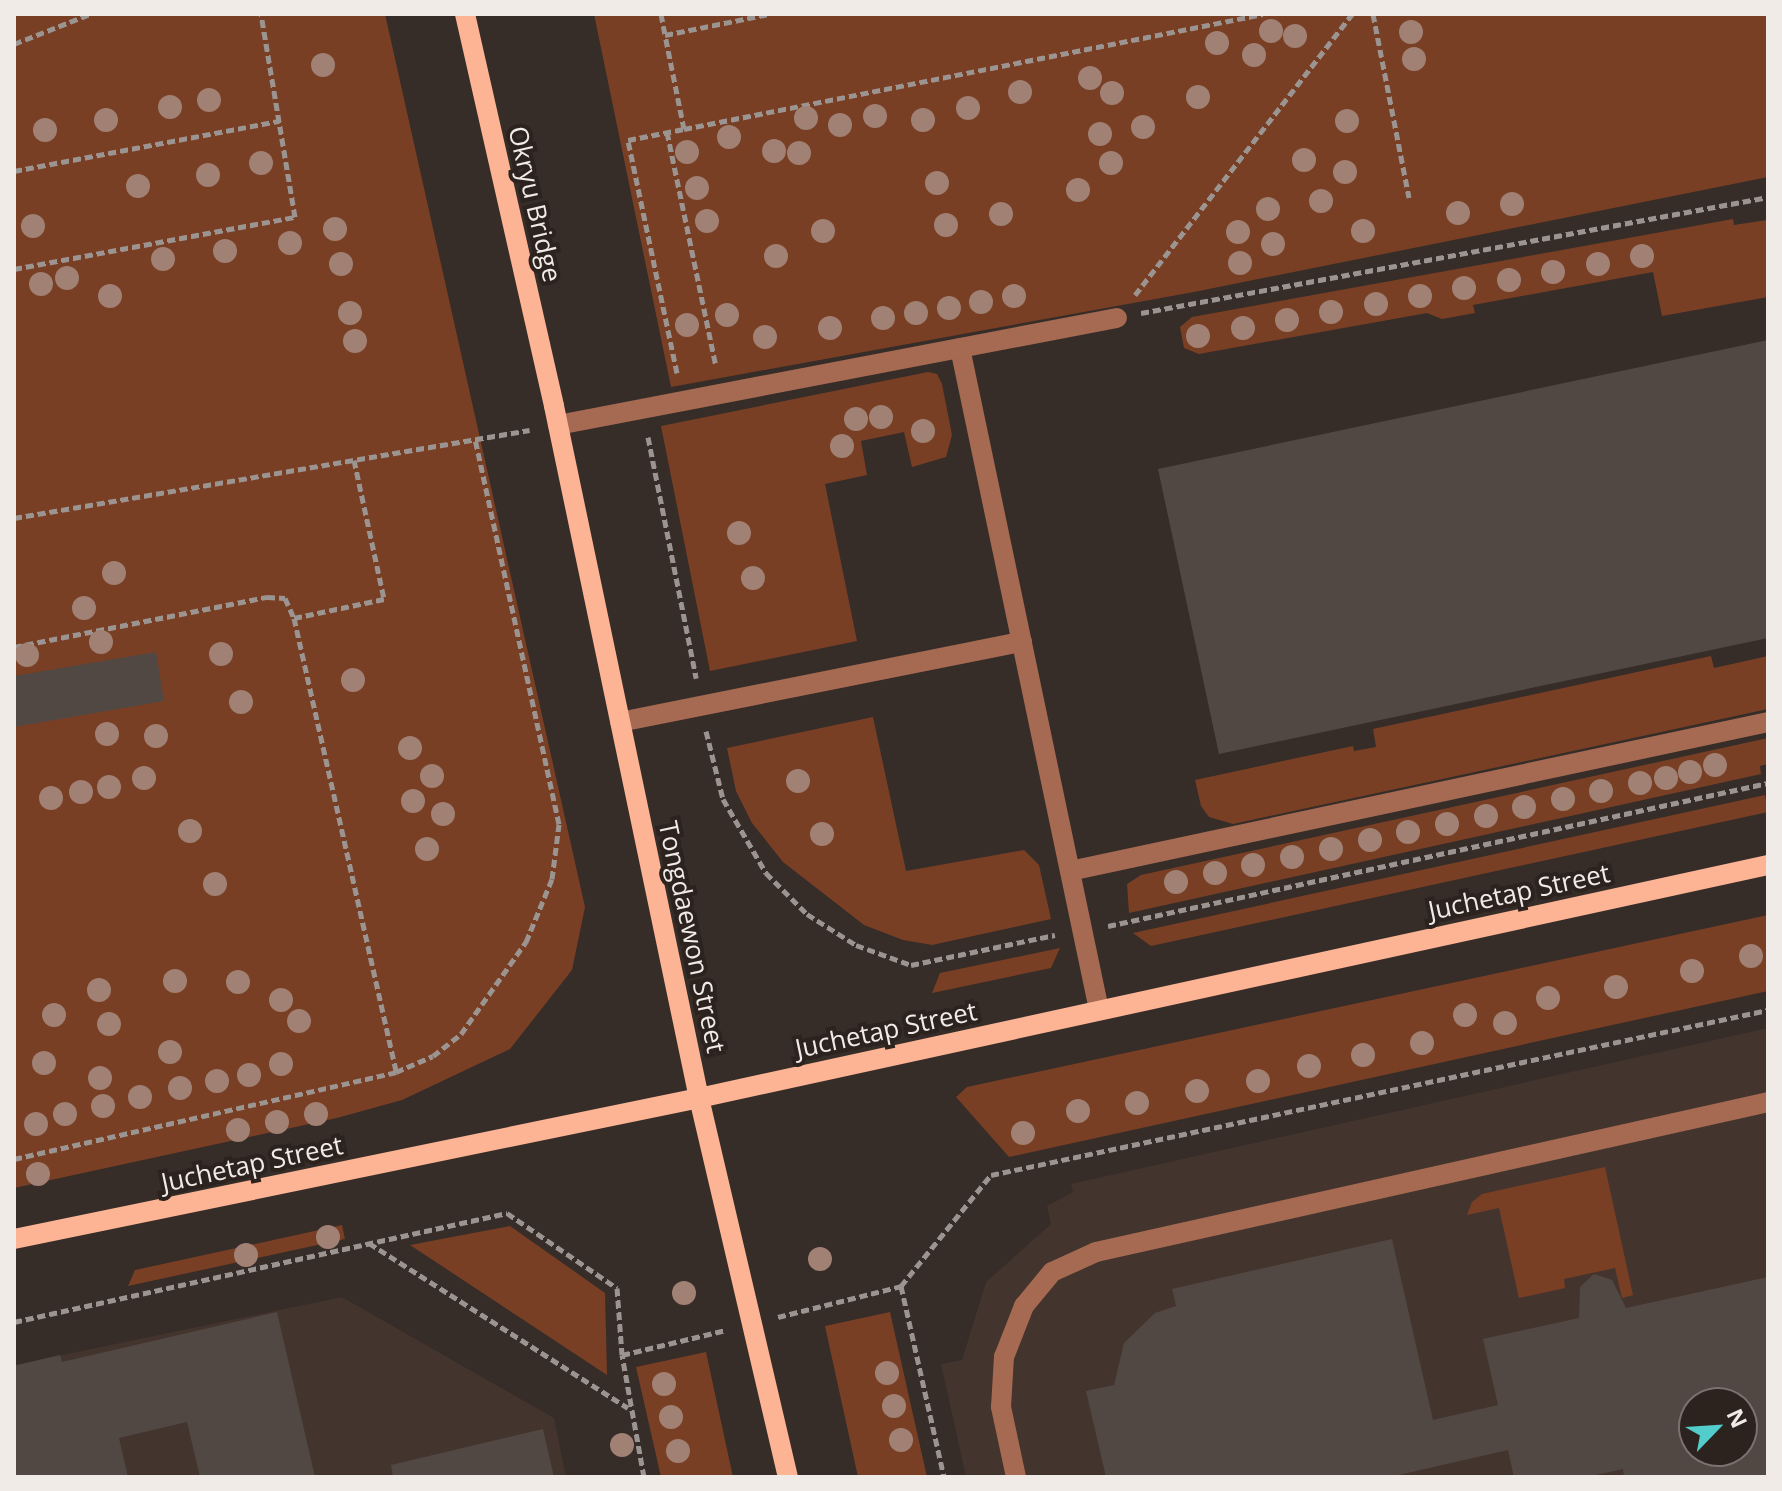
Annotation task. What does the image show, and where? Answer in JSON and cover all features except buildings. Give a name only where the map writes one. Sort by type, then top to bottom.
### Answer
[{"type":"main road","name":"Okryu Bridge","points":[[465,14],[556,416]]},
{"type":"main road","name":"Tongdaewon Street","points":[[556,416],[699,1098],[788,1477]]},
{"type":"main road","name":"Juchetap Street","points":[[14,1239],[699,1098],[1768,865]]},
{"type":"lane","points":[[556,416],[683,402],[1117,318]]},
{"type":"lane","points":[[960,348],[1099,1010]]},
{"type":"lane","points":[[620,722],[1022,642]]},
{"type":"lane","points":[[1070,871],[1768,722]]},
{"type":"lane","points":[[1016,1477],[1001,1407],[1004,1357],[1024,1306],[1052,1272],[1096,1252],[1768,1102]]},
{"type":"path","points":[[14,44],[90,14]]},
{"type":"path","points":[[14,269],[295,217],[261,14]]},
{"type":"path","points":[[661,14],[684,129]]},
{"type":"path","points":[[665,35],[769,14]]},
{"type":"path","points":[[683,402],[628,140],[1263,14]]},
{"type":"path","points":[[1117,318],[1352,14]]},
{"type":"path","points":[[1373,14],[1409,197]]},
{"type":"path","points":[[14,171],[279,121]]},
{"type":"path","points":[[667,132],[722,394]]},
{"type":"path","points":[[1117,318],[1768,197]]},
{"type":"path","points":[[14,518],[475,439],[556,416]]},
{"type":"path","points":[[14,1159],[338,1089],[396,1072],[433,1056],[461,1034],[526,942],[552,879],[559,824],[475,439]]},
{"type":"path","points":[[294,618],[384,599],[354,460]]},
{"type":"path","points":[[14,647],[267,597],[285,598],[294,618],[396,1072]]},
{"type":"path","points":[[901,1286],[991,1175],[1768,1010]]},
{"type":"path","points":[[14,1322],[507,1213],[617,1288],[622,1355]]},
{"type":"path","points":[[368,1242],[628,1408]]},
{"type":"shaded area","points":[[14,14],[385,14],[585,907],[572,970],[510,1049],[402,1100],[337,1118],[14,1188]]},
{"type":"shaded area","points":[[594,14],[1768,14],[1768,177],[1194,292],[671,387]]},
{"type":"shaded area","points":[[1733,219],[1734,225],[1767,220],[1768,297],[1662,316],[1653,272],[1473,305],[1475,313],[1442,319],[1427,313],[1199,354],[1184,348],[1180,327],[1192,317]]},
{"type":"shaded area","points":[[928,372],[937,374],[942,384],[952,435],[946,457],[912,467],[904,432],[861,441],[867,475],[825,484],[857,641],[710,671],[661,426]]},
{"type":"shaded area","points":[[1711,656],[1714,668],[1768,656],[1768,709],[1233,824],[1209,817],[1201,806],[1195,780],[1353,746],[1354,751],[1376,747],[1373,729]]},
{"type":"shaded area","points":[[873,717],[906,871],[1024,850],[1039,865],[1051,919],[932,945],[903,940],[864,925],[783,862],[752,823],[736,791],[727,748]]},
{"type":"shaded area","points":[[1768,738],[1768,764],[1760,766],[1761,774],[1129,913],[1127,884],[1141,875]]},
{"type":"shaded area","points":[[1765,795],[1768,812],[1151,946],[1133,933]]},
{"type":"shaded area","points":[[1768,915],[1768,991],[1009,1157],[956,1097],[967,1087]]},
{"type":"shaded area","points":[[1060,948],[1051,968],[932,993],[940,973]]},
{"type":"shaded area","points":[[1768,1028],[1768,1477],[966,1477],[941,1364],[962,1360],[986,1282],[1051,1224],[1047,1206],[1073,1192],[1071,1184]]},
{"type":"shaded area","points":[[1605,1167],[1633,1295],[1622,1298],[1615,1268],[1564,1279],[1565,1288],[1519,1298],[1499,1208],[1467,1215],[1472,1202],[1482,1194]]},
{"type":"shaded area","points":[[342,1225],[345,1239],[128,1286],[135,1270]]},
{"type":"shaded area","points":[[510,1226],[605,1293],[607,1375],[410,1245]]},
{"type":"shaded area","points":[[342,1297],[554,1418],[566,1477],[14,1477],[14,1365]]},
{"type":"shaded area","points":[[890,1312],[927,1477],[858,1477],[825,1326]]},
{"type":"shaded area","points":[[706,1352],[733,1477],[661,1477],[636,1367]]}]
